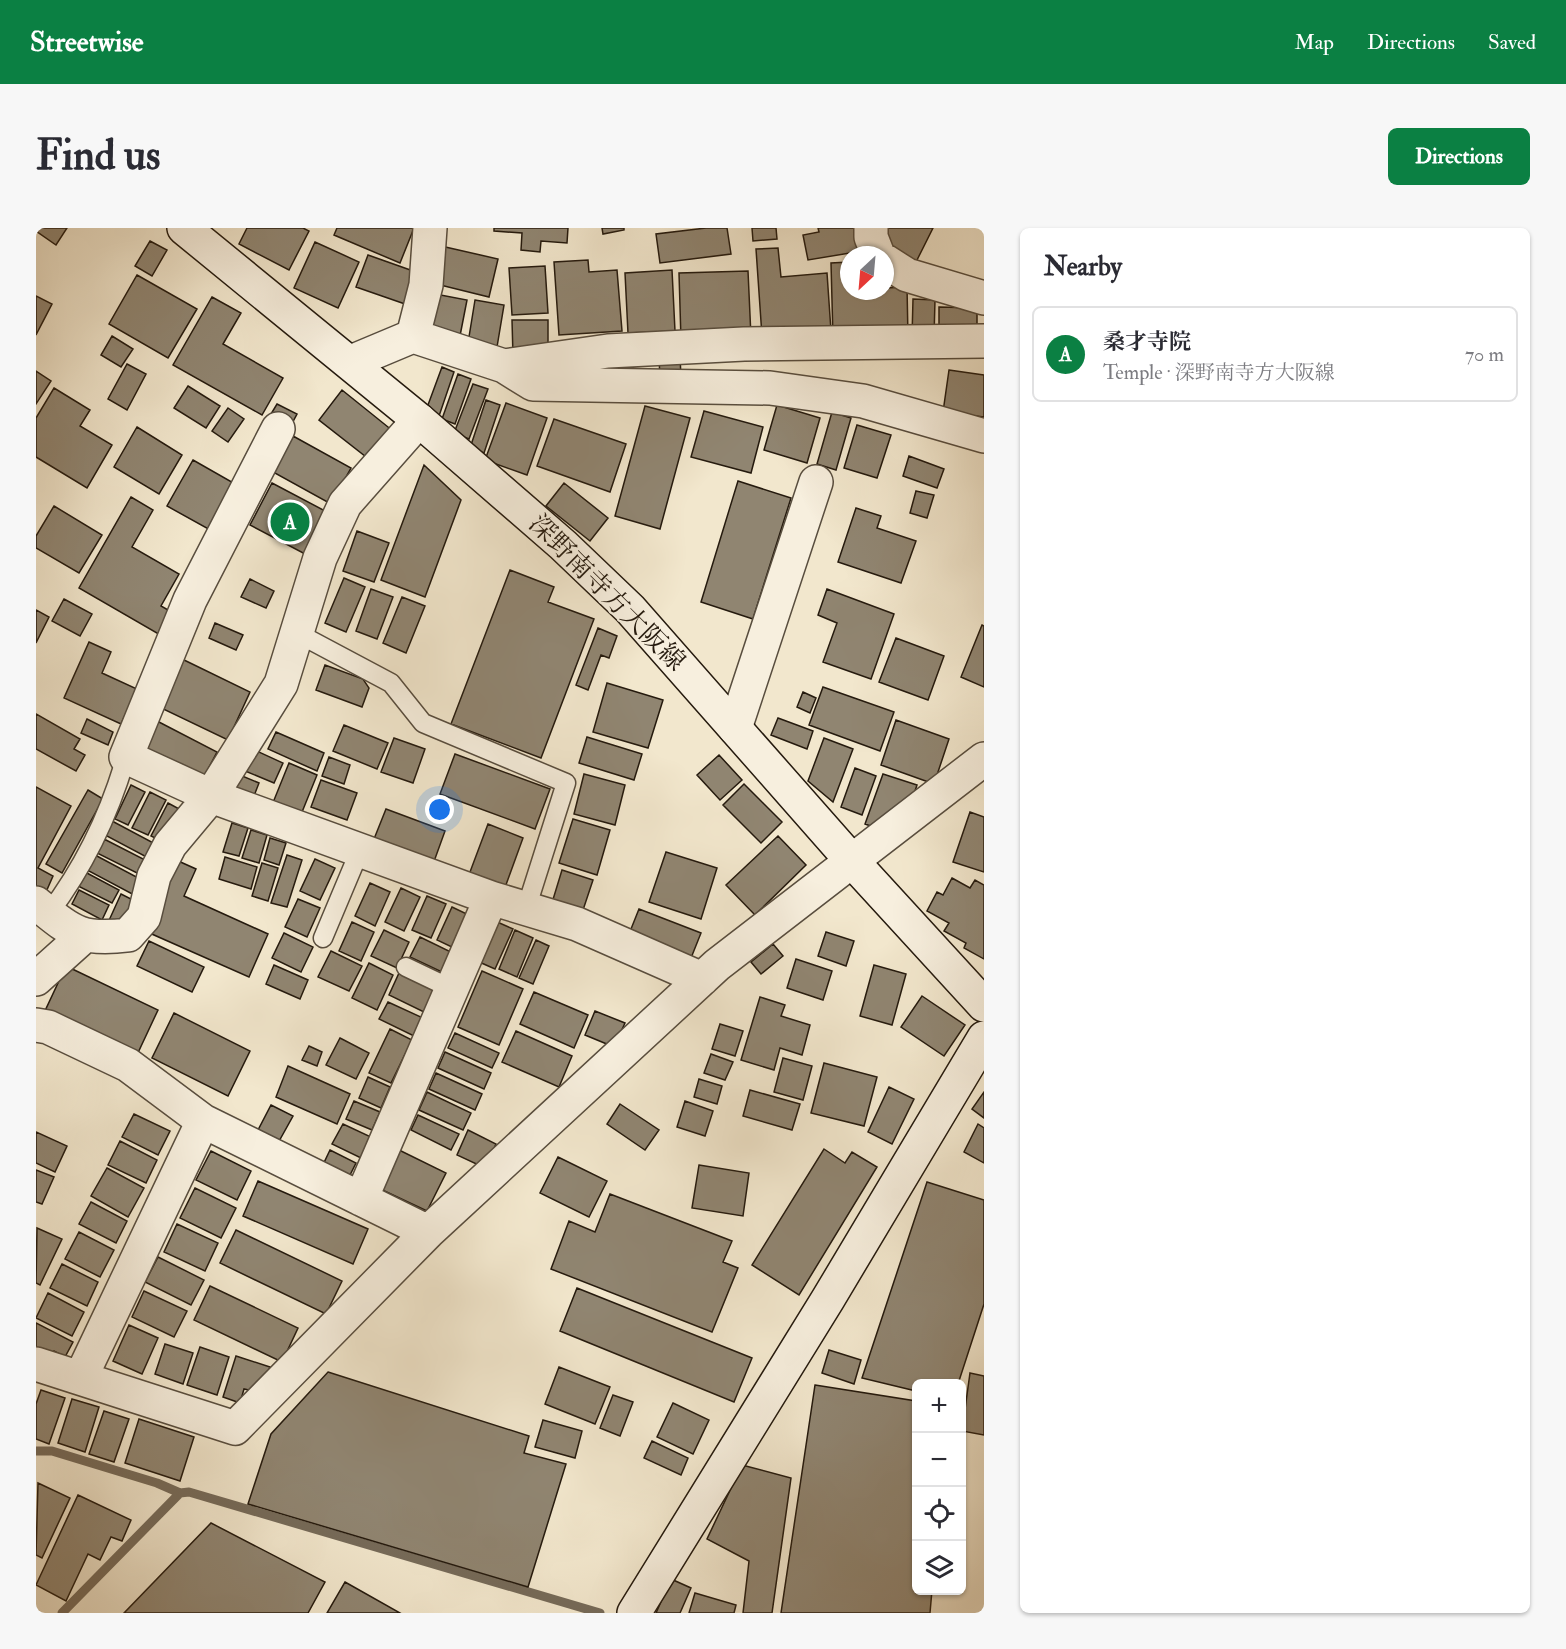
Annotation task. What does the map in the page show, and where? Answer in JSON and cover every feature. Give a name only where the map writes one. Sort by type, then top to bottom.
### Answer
[{"type":"street","name":"深野南寺方大阪線","points":[[184,228],[351,362],[419,420],[564,545],[630,609],[852,861],[984,1005]]},
{"type":"street","points":[[413,336],[426,285],[429,228]]},
{"type":"street","points":[[871,228],[874,246]]},
{"type":"street","points":[[894,267],[907,275],[984,298]]},
{"type":"street","points":[[351,362],[413,336],[504,366],[533,384],[770,388],[863,401],[984,436]]},
{"type":"street","points":[[504,366],[608,351],[744,344],[984,341]]},
{"type":"street","points":[[42,908],[76,934],[103,938],[129,935],[144,917],[154,876],[170,845],[211,796],[281,684],[320,558],[345,504],[419,420]]},
{"type":"street","points":[[278,429],[190,600],[126,757],[211,796],[491,898],[577,924],[702,979]]},
{"type":"street","points":[[735,728],[816,482]]},
{"type":"street","points":[[36,1364],[235,1428],[428,1232],[702,979],[984,759]]},
{"type":"street","points":[[361,1199],[491,898]]},
{"type":"street","points":[[36,979],[85,935]]},
{"type":"street","points":[[36,1025],[48,1027],[128,1065],[203,1121],[428,1232]]},
{"type":"street","points":[[634,1613],[828,1299],[984,1038]]},
{"type":"street","points":[[81,1377],[203,1121]]},
{"type":"lane","points":[[297,633],[391,683],[423,723],[566,783],[526,909]]},
{"type":"lane","points":[[42,908],[61,897],[112,805],[126,757]]},
{"type":"lane","points":[[323,938],[360,850]]},
{"type":"lane","points":[[406,968],[452,989]]},
{"type":"building","points":[[36,228],[67,228],[56,245],[36,231]]},
{"type":"building","points":[[247,228],[303,228],[309,231],[289,270],[239,244]]},
{"type":"building","points":[[337,228],[414,228],[400,263],[334,235]]},
{"type":"building","points":[[494,228],[568,228],[567,243],[541,241],[540,252],[521,250],[522,233],[494,231]]},
{"type":"building","points":[[602,228],[624,228],[624,230],[603,234]]},
{"type":"building","points":[[727,228],[731,254],[660,263],[656,234]]},
{"type":"building","points":[[752,228],[776,228],[777,239],[753,241]]},
{"type":"building","points":[[818,228],[858,228],[861,246],[840,246],[840,255],[808,260],[803,235],[819,232]]},
{"type":"building","points":[[880,228],[933,228],[913,268],[894,258],[894,246],[884,246]]},
{"type":"building","points":[[150,241],[167,250],[152,276],[135,266]]},
{"type":"building","points":[[315,242],[359,262],[338,308],[294,288]]},
{"type":"building","points":[[441,246],[498,259],[489,297],[432,283]]},
{"type":"building","points":[[778,248],[781,277],[827,273],[831,331],[762,336],[756,249]]},
{"type":"building","points":[[368,255],[416,272],[405,304],[356,287]]},
{"type":"building","points":[[588,260],[589,272],[617,270],[622,331],[559,335],[554,262]]},
{"type":"building","points":[[840,262],[840,300],[894,300],[894,288],[907,287],[908,337],[833,338],[831,263]]},
{"type":"building","points":[[545,266],[548,313],[512,315],[509,268]]},
{"type":"building","points":[[672,270],[675,331],[628,333],[625,273]]},
{"type":"building","points":[[748,271],[751,337],[681,340],[679,273]]},
{"type":"building","points":[[137,275],[197,309],[168,358],[109,324]]},
{"type":"building","points":[[430,293],[467,300],[459,341],[422,332]]},
{"type":"building","points":[[36,296],[52,304],[36,335]]},
{"type":"building","points":[[212,297],[241,313],[223,344],[283,378],[262,415],[173,365]]},
{"type":"building","points":[[913,299],[935,300],[934,337],[912,337]]},
{"type":"building","points":[[475,300],[504,305],[497,347],[468,343]]},
{"type":"building","points":[[939,307],[977,308],[977,335],[939,334]]},
{"type":"building","points":[[512,320],[548,320],[548,355],[513,356]]},
{"type":"building","points":[[112,336],[133,349],[121,367],[101,355]]},
{"type":"building","points":[[680,355],[681,379],[660,380],[659,356]]},
{"type":"building","points":[[127,364],[146,374],[127,410],[108,399]]},
{"type":"building","points":[[442,367],[454,372],[438,419],[425,413]]},
{"type":"building","points":[[949,370],[984,375],[984,417],[943,412]]},
{"type":"building","points":[[36,371],[51,381],[36,404]]},
{"type":"building","points":[[458,374],[471,379],[455,424],[442,419]]},
{"type":"building","points":[[473,384],[488,389],[469,439],[454,433]]},
{"type":"building","points":[[188,386],[220,406],[206,428],[174,408]]},
{"type":"building","points":[[54,388],[90,410],[80,426],[112,445],[87,488],[36,457],[36,418]]},
{"type":"building","points":[[342,390],[393,431],[370,460],[319,420]]},
{"type":"building","points":[[486,400],[500,405],[484,453],[470,448]]},
{"type":"building","points":[[506,403],[547,418],[527,475],[485,460]]},
{"type":"building","points":[[277,404],[297,414],[289,429],[268,419]]},
{"type":"building","points":[[777,405],[820,418],[807,463],[764,450]]},
{"type":"building","points":[[645,406],[690,418],[660,529],[615,516]]},
{"type":"building","points":[[228,408],[244,419],[228,442],[212,431]]},
{"type":"building","points":[[704,411],[763,427],[751,473],[691,457]]},
{"type":"building","points":[[832,412],[851,418],[836,470],[817,464]]},
{"type":"building","points":[[554,419],[626,444],[610,492],[537,466]]},
{"type":"building","points":[[857,425],[891,435],[877,478],[844,468]]},
{"type":"building","points":[[137,427],[182,455],[159,494],[114,467]]},
{"type":"building","points":[[293,436],[351,468],[331,504],[273,472]]},
{"type":"building","points":[[909,456],[944,469],[937,488],[903,476]]},
{"type":"building","points":[[193,460],[237,485],[212,531],[167,506]]},
{"type":"building","points":[[424,465],[461,500],[425,597],[381,580]]},
{"type":"building","points":[[738,481],[791,498],[753,619],[701,602]]},
{"type":"building","points":[[272,483],[327,512],[305,554],[250,525]]},
{"type":"building","points":[[564,483],[608,518],[590,541],[546,506]]},
{"type":"building","points":[[916,491],[934,495],[927,518],[910,513]]},
{"type":"building","points":[[131,497],[153,510],[132,547],[179,574],[161,606],[175,614],[162,636],[79,588]]},
{"type":"building","points":[[54,506],[102,535],[79,573],[36,548],[36,536]]},
{"type":"building","points":[[856,508],[881,516],[877,528],[916,541],[901,583],[838,562]]},
{"type":"building","points":[[357,531],[389,543],[374,582],[343,571]]},
{"type":"building","points":[[510,570],[554,587],[548,602],[594,619],[541,758],[451,724]]},
{"type":"building","points":[[344,578],[365,587],[346,632],[325,623]]},
{"type":"building","points":[[250,579],[274,591],[266,608],[241,597]]},
{"type":"building","points":[[371,589],[393,597],[377,639],[356,631]]},
{"type":"building","points":[[827,589],[894,614],[871,679],[823,662],[837,623],[818,615]]},
{"type":"building","points":[[402,597],[425,606],[406,653],[383,643]]},
{"type":"building","points":[[64,599],[92,614],[80,636],[52,621]]},
{"type":"building","points":[[36,610],[49,617],[36,643]]},
{"type":"building","points":[[215,623],[243,635],[236,650],[209,638]]},
{"type":"building","points":[[982,625],[984,626],[984,687],[961,677]]},
{"type":"building","points":[[598,628],[617,636],[609,658],[601,655],[588,690],[576,685]]},
{"type":"building","points":[[896,638],[944,656],[928,700],[879,682]]},
{"type":"building","points":[[89,642],[111,652],[102,673],[137,689],[121,724],[64,698]]},
{"type":"building","points":[[182,659],[250,692],[228,740],[159,707]]},
{"type":"building","points":[[325,665],[363,679],[369,688],[362,707],[316,690]]},
{"type":"building","points":[[607,683],[663,700],[648,748],[593,732]]},
{"type":"building","points":[[823,687],[894,712],[880,751],[809,725]]},
{"type":"building","points":[[803,692],[816,698],[810,713],[797,707]]},
{"type":"building","points":[[36,714],[80,739],[74,749],[85,755],[76,771],[36,749]]},
{"type":"building","points":[[778,718],[813,731],[807,749],[771,735]]},
{"type":"building","points":[[87,719],[113,732],[108,745],[81,733]]},
{"type":"building","points":[[896,720],[949,739],[934,784],[881,765]]},
{"type":"building","points":[[157,721],[217,752],[202,781],[142,751]]},
{"type":"building","points":[[344,725],[388,743],[377,769],[333,751]]},
{"type":"building","points":[[276,732],[324,753],[317,771],[268,749]]},
{"type":"building","points":[[587,737],[642,754],[634,780],[579,763]]},
{"type":"building","points":[[394,738],[425,749],[413,783],[381,772]]},
{"type":"building","points":[[824,738],[853,749],[833,802],[808,781]]},
{"type":"building","points":[[248,747],[283,763],[274,783],[238,768]]},
{"type":"building","points":[[455,754],[550,789],[535,829],[440,794]]},
{"type":"building","points":[[719,755],[742,780],[720,800],[697,775]]},
{"type":"building","points":[[329,757],[350,765],[344,784],[322,776]]},
{"type":"building","points":[[289,763],[317,775],[300,817],[272,805]]},
{"type":"building","points":[[855,768],[876,776],[862,815],[841,807]]},
{"type":"building","points":[[235,773],[259,783],[252,801],[228,791]]},
{"type":"building","points":[[584,774],[625,785],[615,825],[574,814]]},
{"type":"building","points":[[883,774],[917,785],[908,812],[876,828],[865,824]]},
{"type":"building","points":[[321,780],[357,793],[347,820],[311,807]]},
{"type":"building","points":[[744,784],[782,822],[761,843],[723,805]]},
{"type":"building","points":[[131,785],[145,792],[128,825],[115,819]]},
{"type":"building","points":[[36,787],[71,806],[38,868],[53,876],[46,892],[36,887]]},
{"type":"building","points":[[88,790],[103,799],[62,873],[46,864]]},
{"type":"building","points":[[150,792],[166,800],[148,835],[132,828]]},
{"type":"building","points":[[168,803],[183,811],[167,844],[151,836]]},
{"type":"building","points":[[386,809],[445,831],[432,867],[372,844]]},
{"type":"building","points":[[970,812],[984,817],[984,872],[953,862]]},
{"type":"building","points":[[573,819],[610,830],[597,875],[559,863]]},
{"type":"building","points":[[112,821],[161,847],[154,861],[105,835]]},
{"type":"building","points":[[232,823],[248,828],[239,856],[223,852]]},
{"type":"building","points":[[488,824],[523,838],[503,893],[467,880]]},
{"type":"building","points":[[251,830],[267,835],[259,863],[242,858]]},
{"type":"building","points":[[778,836],[806,865],[755,915],[726,885]]},
{"type":"building","points":[[270,838],[286,843],[279,865],[264,860]]},
{"type":"building","points":[[104,839],[153,864],[147,878],[97,853]]},
{"type":"building","points":[[666,852],[717,868],[701,919],[649,902]]},
{"type":"building","points":[[95,855],[144,881],[136,896],[87,870]]},
{"type":"building","points":[[287,855],[302,860],[287,907],[271,903]]},
{"type":"building","points":[[225,857],[257,867],[251,889],[219,879]]},
{"type":"building","points":[[315,859],[335,868],[320,900],[300,891]]},
{"type":"building","points":[[176,860],[196,869],[184,896],[268,934],[249,977],[145,931]]},
{"type":"building","points":[[262,863],[278,868],[268,901],[252,896]]},
{"type":"building","points":[[562,870],[593,880],[581,916],[551,906]]},
{"type":"building","points":[[85,872],[119,890],[112,903],[78,886]]},
{"type":"building","points":[[952,878],[970,888],[975,880],[984,885],[984,959],[964,948],[966,943],[944,931],[949,923],[927,911],[937,892],[943,895]]},
{"type":"building","points":[[370,883],[390,892],[375,926],[355,916]]},
{"type":"building","points":[[401,888],[420,897],[404,931],[385,922]]},
{"type":"building","points":[[79,890],[109,905],[102,920],[72,904]]},
{"type":"building","points":[[121,894],[137,902],[122,934],[106,927]]},
{"type":"building","points":[[427,896],[446,904],[431,938],[412,930]]},
{"type":"building","points":[[298,899],[320,908],[307,937],[285,927]]},
{"type":"building","points":[[452,907],[471,916],[456,949],[437,940]]},
{"type":"building","points":[[639,909],[701,933],[689,963],[627,939]]},
{"type":"building","points":[[495,921],[513,929],[495,969],[477,961]]},
{"type":"building","points":[[352,922],[374,932],[361,961],[339,951]]},
{"type":"building","points":[[384,930],[409,942],[397,968],[371,956]]},
{"type":"building","points":[[515,930],[533,938],[517,977],[499,969]]},
{"type":"building","points":[[826,932],[854,941],[846,966],[818,956]]},
{"type":"building","points":[[284,933],[313,947],[301,972],[272,958]]},
{"type":"building","points":[[420,937],[453,953],[444,973],[410,957]]},
{"type":"building","points":[[536,940],[549,946],[533,984],[519,978]]},
{"type":"building","points":[[149,941],[204,967],[192,992],[137,966]]},
{"type":"building","points":[[773,944],[783,956],[761,974],[751,962]]},
{"type":"building","points":[[331,951],[362,966],[349,991],[318,977]]},
{"type":"building","points":[[796,959],[832,971],[823,1000],[787,988]]},
{"type":"building","points":[[369,963],[393,975],[377,1010],[352,998]]},
{"type":"building","points":[[274,965],[308,980],[300,999],[266,984]]},
{"type":"building","points":[[874,965],[906,974],[892,1025],[860,1016]]},
{"type":"building","points":[[66,966],[158,1010],[136,1057],[44,1013]]},
{"type":"building","points":[[482,971],[523,989],[499,1045],[458,1027]]},
{"type":"building","points":[[399,973],[437,991],[426,1013],[389,995]]},
{"type":"building","points":[[534,992],[588,1015],[574,1048],[520,1024]]},
{"type":"building","points":[[922,996],[965,1025],[944,1056],[901,1027]]},
{"type":"building","points":[[760,997],[785,1005],[781,1016],[810,1025],[802,1055],[780,1048],[774,1070],[741,1060]]},
{"type":"building","points":[[388,1002],[423,1018],[414,1036],[379,1019]]},
{"type":"building","points":[[595,1011],[625,1023],[614,1047],[585,1035]]},
{"type":"building","points":[[174,1013],[250,1051],[228,1096],[152,1058]]},
{"type":"building","points":[[720,1024],[743,1031],[735,1056],[712,1049]]},
{"type":"building","points":[[390,1029],[412,1040],[391,1083],[369,1073]]},
{"type":"building","points":[[516,1031],[572,1056],[559,1087],[502,1062]]},
{"type":"building","points":[[455,1033],[499,1053],[492,1068],[448,1048]]},
{"type":"building","points":[[340,1038],[369,1053],[356,1079],[326,1065]]},
{"type":"building","points":[[309,1046],[322,1052],[317,1066],[302,1060]]},
{"type":"building","points":[[445,1052],[491,1073],[484,1089],[438,1068]]},
{"type":"building","points":[[711,1054],[733,1062],[725,1080],[704,1073]]},
{"type":"building","points":[[783,1058],[812,1066],[803,1100],[774,1092]]},
{"type":"building","points":[[824,1063],[877,1077],[864,1126],[811,1113]]},
{"type":"building","points":[[288,1066],[350,1094],[337,1124],[276,1097]]},
{"type":"building","points":[[436,1073],[482,1094],[475,1110],[429,1089]]},
{"type":"building","points":[[368,1077],[390,1087],[381,1108],[359,1098]]},
{"type":"building","points":[[699,1079],[722,1086],[717,1104],[694,1097]]},
{"type":"building","points":[[889,1087],[914,1099],[892,1144],[868,1132]]},
{"type":"building","points":[[750,1090],[800,1104],[792,1130],[743,1116]]},
{"type":"building","points":[[427,1092],[471,1113],[463,1130],[419,1110]]},
{"type":"building","points":[[984,1092],[984,1118],[972,1109]]},
{"type":"building","points":[[354,1101],[380,1112],[372,1130],[346,1119]]},
{"type":"building","points":[[685,1101],[713,1111],[705,1136],[677,1127]]},
{"type":"building","points":[[620,1104],[659,1130],[645,1150],[607,1124]]},
{"type":"building","points":[[271,1105],[293,1116],[278,1143],[257,1132]]},
{"type":"building","points":[[134,1114],[170,1131],[158,1155],[122,1137]]},
{"type":"building","points":[[418,1115],[459,1134],[451,1150],[411,1130]]},
{"type":"building","points":[[343,1124],[371,1137],[361,1158],[332,1144]]},
{"type":"building","points":[[978,1124],[984,1128],[984,1163],[964,1152]]},
{"type":"building","points":[[468,1130],[496,1144],[485,1168],[457,1155]]},
{"type":"building","points":[[36,1132],[67,1146],[55,1172],[36,1163]]},
{"type":"building","points":[[120,1141],[157,1160],[146,1183],[108,1165]]},
{"type":"building","points":[[397,1149],[446,1173],[427,1211],[378,1188]]},
{"type":"building","points":[[824,1149],[845,1163],[852,1152],[877,1167],[799,1295],[752,1265]]},
{"type":"building","points":[[330,1150],[356,1163],[347,1181],[321,1169]]},
{"type":"building","points":[[211,1151],[251,1171],[237,1200],[196,1180]]},
{"type":"building","points":[[558,1157],[607,1181],[589,1217],[540,1193]]},
{"type":"building","points":[[699,1165],[749,1173],[743,1216],[692,1208]]},
{"type":"building","points":[[107,1168],[144,1188],[128,1217],[91,1196]]},
{"type":"building","points":[[36,1170],[54,1177],[42,1204],[36,1202]]},
{"type":"building","points":[[258,1181],[368,1229],[353,1264],[243,1216]]},
{"type":"building","points":[[927,1182],[984,1200],[984,1304],[960,1379],[912,1379],[912,1390],[862,1378]]},
{"type":"building","points":[[195,1188],[236,1208],[221,1238],[180,1218]]},
{"type":"building","points":[[610,1194],[732,1241],[723,1262],[738,1268],[712,1332],[551,1269],[569,1221],[595,1232]]},
{"type":"building","points":[[91,1202],[127,1221],[116,1243],[79,1224]]},
{"type":"building","points":[[177,1224],[218,1243],[205,1271],[164,1252]]},
{"type":"building","points":[[37,1228],[62,1239],[40,1285],[36,1283]]},
{"type":"building","points":[[236,1230],[342,1281],[326,1314],[220,1263]]},
{"type":"building","points":[[79,1232],[114,1250],[100,1277],[65,1259]]},
{"type":"building","points":[[158,1257],[204,1280],[191,1305],[145,1282]]},
{"type":"building","points":[[62,1264],[98,1282],[87,1306],[50,1288]]},
{"type":"building","points":[[210,1286],[298,1328],[282,1362],[194,1320]]},
{"type":"building","points":[[577,1288],[752,1358],[734,1402],[560,1331]]},
{"type":"building","points":[[144,1291],[187,1311],[174,1337],[132,1317]]},
{"type":"building","points":[[48,1293],[84,1312],[72,1336],[36,1318]]},
{"type":"building","points":[[36,1323],[73,1342],[65,1357],[54,1351],[50,1359],[36,1358]]},
{"type":"building","points":[[129,1325],[158,1338],[142,1374],[113,1361]]},
{"type":"building","points":[[165,1344],[193,1353],[183,1384],[155,1374]]},
{"type":"building","points":[[200,1347],[229,1357],[217,1395],[187,1385]]},
{"type":"building","points":[[829,1350],[861,1360],[854,1384],[822,1373]]},
{"type":"building","points":[[236,1356],[270,1367],[264,1385],[256,1383],[253,1391],[244,1389],[240,1403],[223,1397]]},
{"type":"building","points":[[559,1367],[610,1387],[595,1424],[545,1404]]},
{"type":"building","points":[[328,1372],[529,1436],[524,1453],[566,1464],[528,1587],[248,1504],[271,1434]]},
{"type":"building","points":[[970,1373],[984,1376],[984,1435],[966,1432],[966,1402]]},
{"type":"building","points":[[815,1385],[912,1400],[912,1595],[932,1595],[930,1613],[781,1613]]},
{"type":"building","points":[[41,1390],[65,1398],[49,1444],[36,1439],[36,1404]]},
{"type":"building","points":[[613,1395],[633,1402],[620,1436],[600,1428]]},
{"type":"building","points":[[72,1399],[99,1407],[85,1452],[58,1443]]},
{"type":"building","points":[[673,1403],[709,1420],[693,1454],[657,1437]]},
{"type":"building","points":[[104,1411],[129,1419],[114,1462],[89,1454]]},
{"type":"building","points":[[139,1419],[194,1437],[180,1481],[125,1463]]},
{"type":"building","points":[[543,1420],[582,1431],[575,1458],[535,1447]]},
{"type":"building","points":[[652,1441],[688,1458],[681,1475],[644,1458]]},
{"type":"building","points":[[742,1465],[791,1478],[772,1613],[743,1613],[749,1561],[707,1539]]},
{"type":"building","points":[[38,1483],[70,1498],[42,1558],[36,1555]]},
{"type":"building","points":[[78,1495],[131,1520],[122,1541],[111,1537],[100,1560],[88,1554],[66,1601],[36,1585]]},
{"type":"building","points":[[211,1523],[325,1582],[308,1613],[124,1613]]},
{"type":"building","points":[[671,1579],[691,1588],[680,1613],[656,1613]]},
{"type":"building","points":[[345,1582],[400,1613],[327,1613]]},
{"type":"building","points":[[695,1593],[736,1605],[734,1613],[689,1613]]},
{"type":"waterway","points":[[36,1451],[52,1451],[157,1483],[180,1493],[189,1492],[600,1613]]},
{"type":"waterway","points":[[62,1613],[180,1493]]},
{"type":"place","name":"桑才寺院","points":[[290,522]]}]
